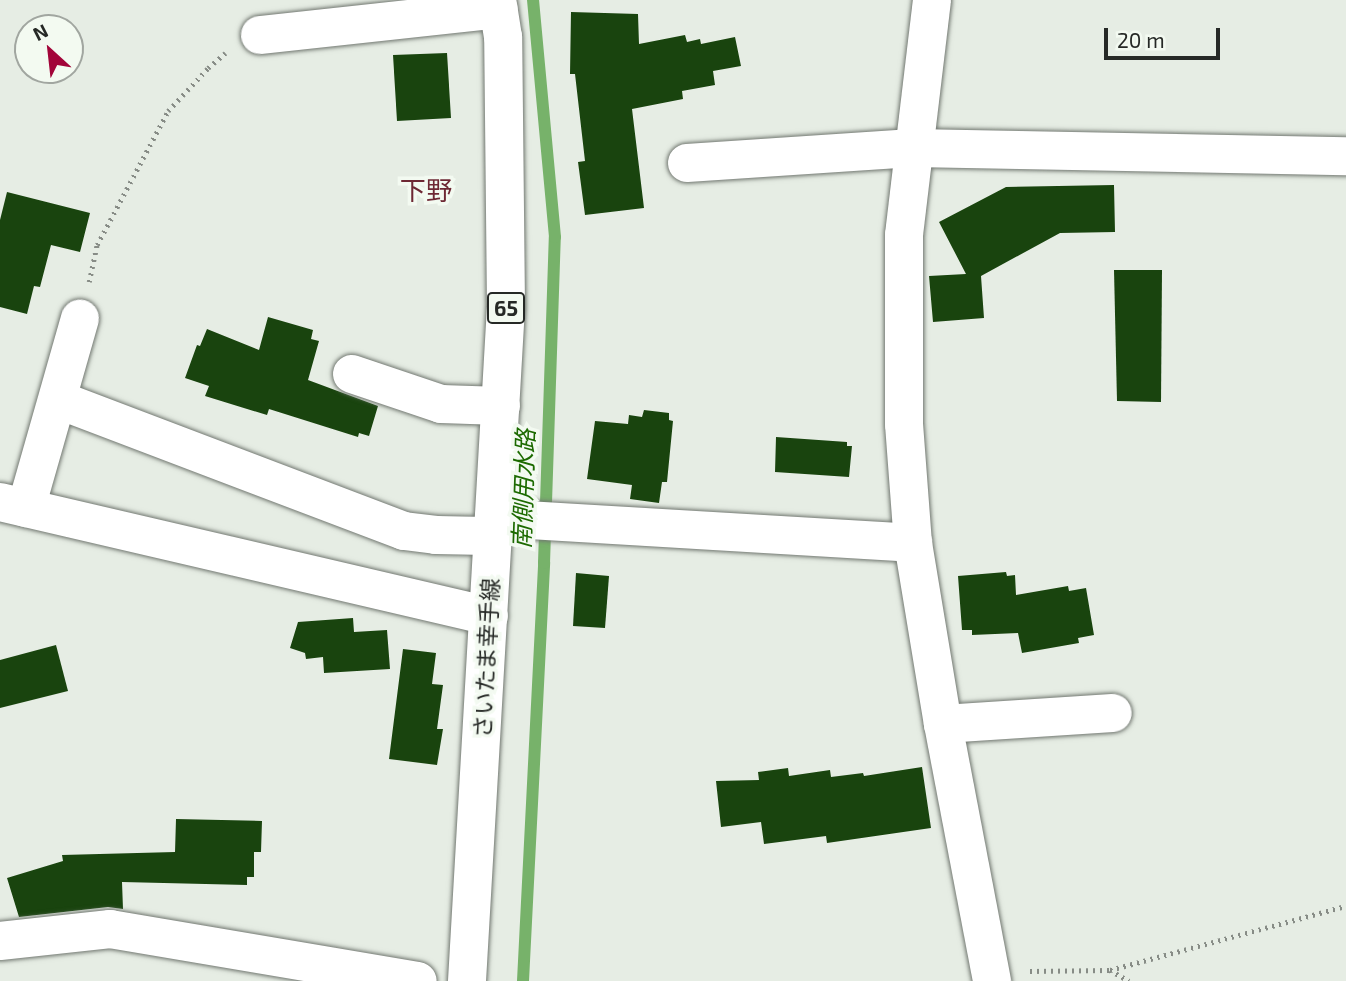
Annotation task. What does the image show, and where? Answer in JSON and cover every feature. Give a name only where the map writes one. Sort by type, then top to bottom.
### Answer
[{"type":"street","points":[[932,0],[913,148],[904,262],[904,424],[913,543],[943,724],[992,976]]},
{"type":"street","points":[[260,34],[498,4]]},
{"type":"street","name":"さいたま幸手線","points":[[467,981],[506,307],[503,37],[498,4]]},
{"type":"street","points":[[687,163],[913,148],[1346,156]]},
{"type":"street","points":[[80,319],[59,400],[13,505],[489,616]]},
{"type":"street","points":[[352,374],[441,404],[501,406]]},
{"type":"street","points":[[59,400],[404,531],[436,536],[494,527],[913,543]]},
{"type":"street","points":[[943,724],[1113,713]]},
{"type":"street","points":[[0,941],[110,929],[418,981]]},
{"type":"path","points":[[80,319],[97,245],[168,111],[208,68],[225,54],[260,34]]},
{"type":"path","points":[[992,976],[1110,970],[1346,906]]},
{"type":"path","points":[[1110,970],[1129,981]]},
{"type":"building","points":[[571,12],[638,14],[639,44],[685,35],[687,42],[700,39],[701,44],[735,37],[741,66],[713,71],[715,85],[682,91],[683,99],[632,109],[644,208],[585,215],[578,162],[585,161],[575,74],[570,74]]},
{"type":"building","points":[[447,53],[451,118],[397,121],[393,55]]},
{"type":"building","points":[[1114,185],[1115,232],[1060,233],[981,276],[984,318],[933,322],[929,276],[966,274],[939,222],[1006,187]]},
{"type":"building","points":[[7,192],[90,213],[80,252],[51,245],[40,287],[34,286],[27,314],[0,307],[0,220]]},
{"type":"building","points":[[1114,270],[1162,270],[1161,402],[1117,401]]},
{"type":"building","points":[[268,317],[313,330],[311,339],[319,341],[308,380],[378,406],[369,436],[359,433],[358,437],[269,409],[267,415],[205,396],[209,386],[185,378],[197,345],[200,346],[207,329],[259,350]]},
{"type":"building","points":[[644,410],[669,413],[669,420],[673,421],[667,482],[662,482],[659,503],[630,499],[632,485],[587,479],[595,421],[628,424],[629,415],[642,417]]},
{"type":"building","points":[[776,437],[847,442],[847,446],[852,446],[849,477],[775,472]]},
{"type":"building","points":[[1006,572],[1007,576],[1015,575],[1016,595],[1068,586],[1069,591],[1086,588],[1094,635],[1078,638],[1079,643],[1022,653],[1018,633],[972,635],[972,630],[962,630],[958,576]]},
{"type":"building","points":[[576,573],[609,576],[605,628],[573,626]]},
{"type":"building","points":[[353,618],[354,632],[387,630],[390,669],[324,673],[323,657],[306,659],[305,653],[290,648],[298,622]]},
{"type":"building","points":[[56,645],[68,691],[0,708],[0,660]]},
{"type":"building","points":[[403,649],[436,653],[432,684],[443,685],[437,729],[443,729],[437,765],[389,759]]},
{"type":"building","points":[[922,767],[931,828],[827,843],[826,836],[764,844],[761,822],[721,827],[716,781],[759,780],[758,772],[788,768],[789,776],[830,770],[831,777],[863,773],[864,776]]},
{"type":"building","points":[[176,819],[262,821],[261,852],[254,852],[254,877],[247,877],[247,885],[122,882],[123,909],[108,907],[19,917],[7,878],[63,861],[62,855],[175,852]]},
{"type":"waterway","name":"南側用水路","points":[[523,981],[544,563],[555,237],[533,0]]},
{"type":"district","name":"下野","points":[[426,190]]}]
